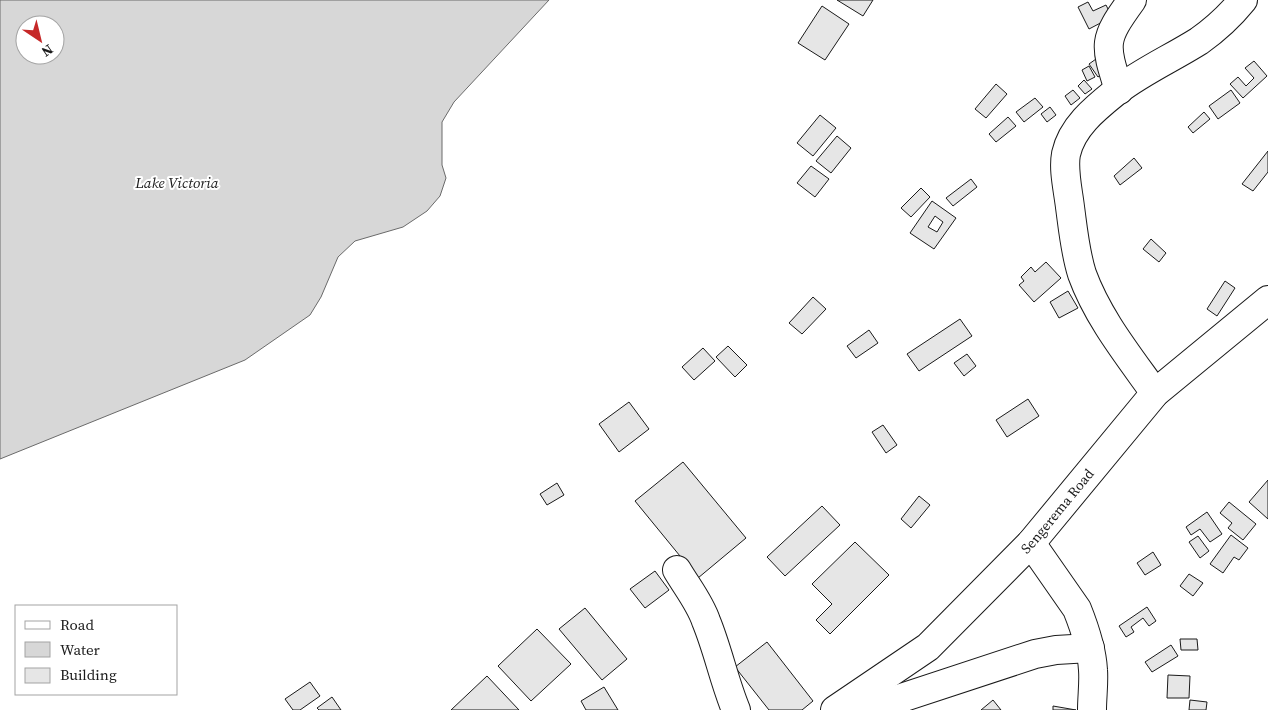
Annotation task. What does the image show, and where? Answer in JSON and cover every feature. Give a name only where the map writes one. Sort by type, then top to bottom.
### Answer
[{"type":"street","points":[[1119,90],[1109,57],[1108,39],[1113,27],[1132,0]]},
{"type":"street","points":[[1155,393],[1101,316],[1082,273],[1074,237],[1068,192],[1066,153],[1078,129],[1089,115],[1150,68],[1199,41],[1228,18],[1243,0]]},
{"type":"street","name":"Sengerema Road","points":[[835,710],[928,647],[1030,543],[1155,393],[1268,300]]},
{"type":"street","points":[[1030,543],[1077,609],[1090,648],[1093,671],[1092,710]]},
{"type":"street","points":[[677,570],[706,620],[720,659],[726,685],[736,710]]},
{"type":"street","points":[[840,710],[886,703],[1035,654],[1056,650],[1090,648]]},
{"type":"water","name":"Lake Victoria","points":[[0,0],[549,0],[454,102],[442,122],[442,165],[446,178],[440,196],[427,211],[403,227],[355,241],[338,257],[321,297],[310,315],[245,360],[0,459]]},
{"type":"building","points":[[837,0],[873,0],[863,16]]},
{"type":"building","points":[[1088,2],[1093,11],[1106,5],[1112,17],[1089,29],[1078,7]]},
{"type":"building","points":[[822,6],[849,24],[825,60],[798,43]]},
{"type":"building","points":[[1096,59],[1105,72],[1098,77],[1089,64]]},
{"type":"building","points":[[1254,61],[1267,76],[1243,98],[1230,84],[1238,77],[1246,86],[1254,78],[1245,68]]},
{"type":"building","points":[[1089,66],[1095,77],[1087,81],[1082,70]]},
{"type":"building","points":[[1084,80],[1092,89],[1085,94],[1078,86]]},
{"type":"building","points":[[996,84],[1007,94],[986,118],[975,109]]},
{"type":"building","points":[[1073,90],[1080,98],[1071,105],[1065,96]]},
{"type":"building","points":[[1231,90],[1240,103],[1218,119],[1209,106]]},
{"type":"building","points":[[1035,98],[1043,107],[1024,122],[1016,112]]},
{"type":"building","points":[[1050,107],[1056,115],[1047,122],[1041,114]]},
{"type":"building","points":[[1204,112],[1210,119],[1193,133],[1188,127]]},
{"type":"building","points":[[820,115],[836,128],[813,156],[797,143]]},
{"type":"building","points":[[1008,117],[1016,126],[996,142],[989,134]]},
{"type":"building","points":[[837,136],[851,148],[831,173],[816,161]]},
{"type":"building","points":[[1268,151],[1268,172],[1253,191],[1242,184]]},
{"type":"building","points":[[1134,158],[1142,168],[1120,185],[1114,176]]},
{"type":"building","points":[[811,166],[829,179],[815,197],[797,183]]},
{"type":"building","points":[[971,179],[977,187],[953,206],[946,198]]},
{"type":"building","points":[[921,188],[930,197],[911,217],[901,208]]},
{"type":"building","points":[[932,201],[956,218],[934,249],[910,233]],"holes":[[[935,216],[943,222],[937,232],[928,227]]]},
{"type":"building","points":[[1151,239],[1166,253],[1159,262],[1143,249]]},
{"type":"building","points":[[1046,262],[1061,278],[1034,302],[1019,285],[1024,281],[1021,277],[1031,267],[1035,272]]},
{"type":"building","points":[[1225,281],[1235,288],[1217,316],[1207,309]]},
{"type":"building","points":[[1068,291],[1078,308],[1059,318],[1050,302]]},
{"type":"building","points":[[813,297],[826,309],[802,334],[789,323]]},
{"type":"building","points":[[960,319],[972,336],[919,371],[907,354]]},
{"type":"building","points":[[869,330],[878,343],[856,358],[847,346]]},
{"type":"building","points":[[728,346],[747,365],[735,377],[716,357]]},
{"type":"building","points":[[703,348],[715,361],[694,380],[682,367]]},
{"type":"building","points":[[967,354],[976,366],[964,376],[954,363]]},
{"type":"building","points":[[1028,399],[1039,416],[1007,437],[996,420]]},
{"type":"building","points":[[629,402],[649,429],[619,452],[599,424]]},
{"type":"building","points":[[883,425],[897,445],[886,453],[872,432]]},
{"type":"building","points":[[683,462],[746,538],[698,578],[635,501]]},
{"type":"building","points":[[1268,480],[1268,519],[1249,502]]},
{"type":"building","points":[[557,483],[564,495],[547,505],[540,494]]},
{"type":"building","points":[[919,496],[930,505],[911,528],[901,519]]},
{"type":"building","points":[[1229,502],[1256,524],[1243,540],[1228,528],[1232,523],[1220,513]]},
{"type":"building","points":[[822,506],[840,525],[785,576],[767,557]]},
{"type":"building","points":[[1207,512],[1222,534],[1210,542],[1200,529],[1191,535],[1186,527]]},
{"type":"building","points":[[1231,535],[1248,548],[1239,560],[1234,557],[1223,573],[1210,564]]},
{"type":"building","points":[[1198,536],[1209,551],[1200,558],[1189,542]]},
{"type":"building","points":[[855,542],[889,575],[830,634],[816,620],[832,604],[812,584]]},
{"type":"building","points":[[1153,552],[1161,565],[1145,575],[1137,563]]},
{"type":"building","points":[[655,571],[669,590],[645,608],[630,589]]},
{"type":"building","points":[[1189,574],[1203,583],[1193,596],[1180,586]]},
{"type":"building","points":[[1147,607],[1156,621],[1149,626],[1143,618],[1131,627],[1134,632],[1126,637],[1119,626]]},
{"type":"building","points":[[585,608],[627,659],[602,680],[559,629]]},
{"type":"building","points":[[537,629],[571,664],[531,701],[498,666]]},
{"type":"building","points":[[1180,639],[1197,639],[1198,650],[1181,650]]},
{"type":"building","points":[[767,642],[813,701],[802,710],[769,710],[735,667]]},
{"type":"building","points":[[1171,645],[1178,656],[1152,672],[1145,662]]},
{"type":"building","points":[[1168,675],[1190,676],[1189,698],[1167,698]]},
{"type":"building","points":[[487,676],[519,710],[451,710]]},
{"type":"building","points":[[310,682],[320,696],[300,710],[293,710],[285,699]]},
{"type":"building","points":[[604,687],[618,710],[586,710],[581,701]]},
{"type":"building","points":[[332,697],[341,710],[319,710],[317,708]]},
{"type":"building","points":[[993,700],[1001,710],[981,710]]},
{"type":"building","points":[[1190,700],[1207,702],[1206,710],[1189,710]]},
{"type":"building","points":[[1053,706],[1076,710],[1053,710]]}]
